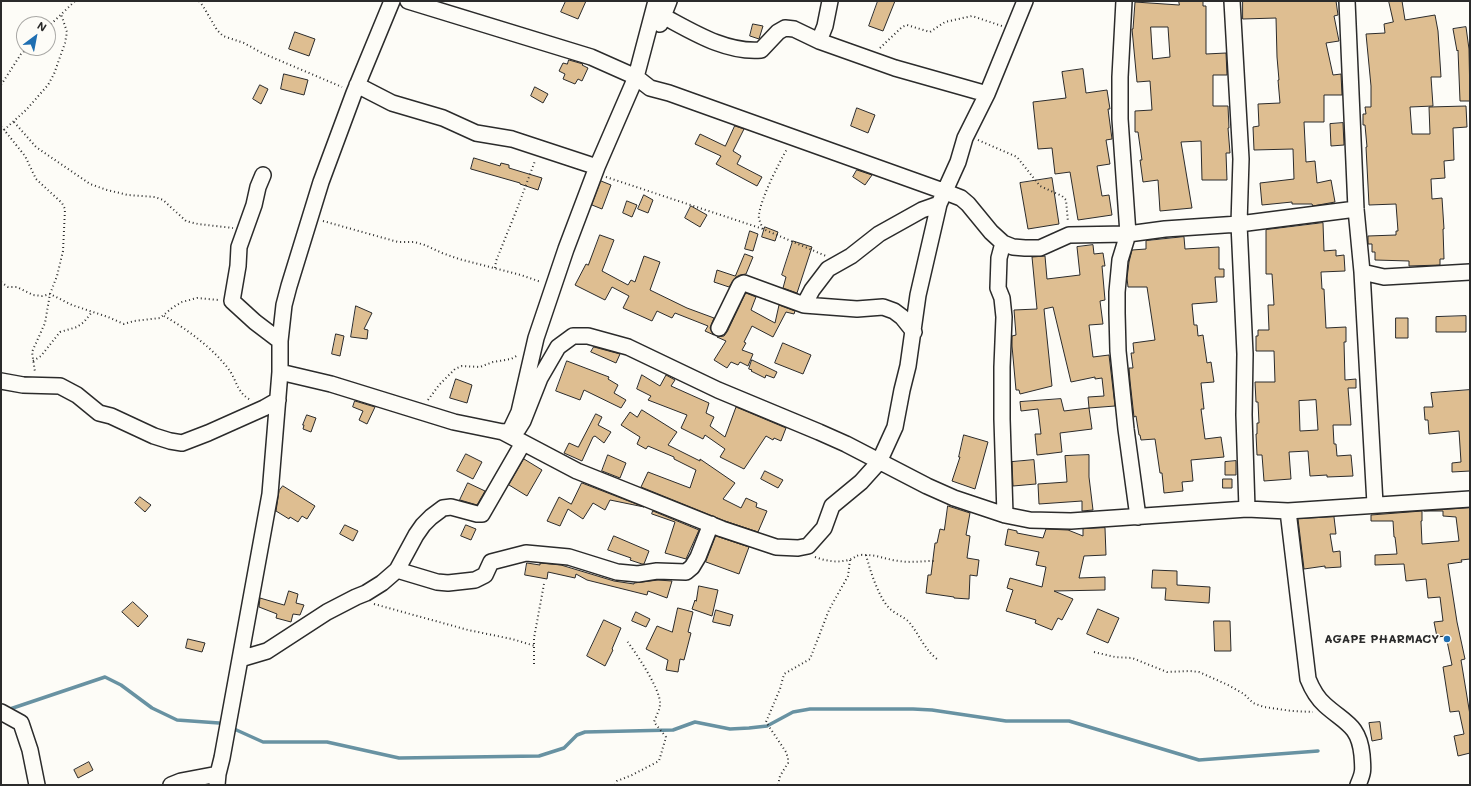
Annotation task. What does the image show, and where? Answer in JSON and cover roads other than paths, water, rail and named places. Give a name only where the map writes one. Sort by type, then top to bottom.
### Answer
[{"type":"street","points":[[171,785],[181,780],[217,780],[270,494],[280,372],[280,341],[284,305],[321,182],[356,89],[392,1]]},
{"type":"street","points":[[408,1],[437,6],[591,57],[640,81],[650,88],[793,137],[941,198],[961,198],[968,204],[991,232],[1004,243],[1013,247],[1040,248],[1069,235],[1128,234],[1165,229],[1240,224],[1356,209]]},
{"type":"street","points":[[640,81],[656,1]]},
{"type":"street","points":[[506,431],[519,412],[536,338],[566,249],[596,170],[640,81],[669,1]]},
{"type":"street","points":[[819,41],[825,26],[830,1]]},
{"type":"street","points":[[506,431],[523,443],[577,471],[711,524],[776,547],[798,548],[808,546],[824,528],[832,506],[861,482],[879,462],[895,427],[914,332],[918,295],[941,198],[958,162],[965,138],[987,94],[1025,1]]},
{"type":"street","points":[[1124,1],[1120,77],[1120,119],[1128,234],[1120,260],[1117,292],[1118,344],[1126,429],[1138,517]]},
{"type":"street","points":[[1232,1],[1241,159],[1240,224],[1245,354],[1244,415],[1247,509]]},
{"type":"street","points":[[1347,1],[1356,209],[1362,272],[1376,504]]},
{"type":"street","points":[[663,16],[698,35],[735,49],[751,51],[761,50],[768,44],[773,36],[785,28],[794,29],[819,41],[864,58],[987,94]]},
{"type":"street","points":[[356,89],[443,118],[476,133],[512,139],[596,170]]},
{"type":"street","points":[[263,175],[258,187],[254,206],[239,247],[238,266],[232,301],[255,322],[280,341]]},
{"type":"street","points":[[804,305],[812,290],[828,269],[851,256],[879,234],[941,198]]},
{"type":"street","points":[[1004,243],[999,258],[998,288],[1002,298],[1004,317],[1002,419],[1005,515]]},
{"type":"street","points":[[1362,272],[1384,277],[1470,272]]},
{"type":"street","points":[[719,328],[740,285],[744,283],[804,305],[857,308],[883,307],[902,317],[914,332]]},
{"type":"street","points":[[280,372],[331,384],[454,422],[506,431],[518,429],[523,421],[540,378],[558,347],[573,336],[588,336],[628,347],[718,390],[832,438],[954,498],[1005,515],[1030,520],[1071,521],[1247,509],[1288,511],[1470,499]]},
{"type":"street","points":[[1,381],[23,385],[60,386],[77,395],[99,413],[111,416],[170,441],[182,443],[264,408],[278,400]]},
{"type":"street","points":[[240,659],[267,651],[327,612],[356,597],[366,594],[382,583],[397,570],[416,535],[437,512],[443,508],[451,507],[482,514],[523,443]]},
{"type":"street","points":[[1288,511],[1308,679],[1314,693],[1324,705],[1347,722],[1356,734],[1361,746],[1364,773],[1358,785]]},
{"type":"street","points":[[397,570],[437,582],[448,583],[476,580],[485,575],[491,562],[526,553],[532,553],[569,557],[624,573],[638,574],[657,571],[686,572],[692,567],[698,557],[711,524]]},
{"type":"street","points":[[1,712],[21,723],[30,750],[37,785]]},
{"type":"waterway","points":[[7,710],[105,677],[121,685],[152,708],[177,720],[219,723]]},
{"type":"waterway","points":[[232,728],[263,742],[327,742],[399,758],[539,756],[564,748],[577,735],[585,732],[673,730],[695,722],[730,729],[749,728],[767,726],[793,712],[810,709],[913,709],[932,710],[1006,721],[1069,721],[1199,760],[1318,751]]},
{"type":"place","name":"AGAPE PHARMACY","points":[[1447,639]]}]
